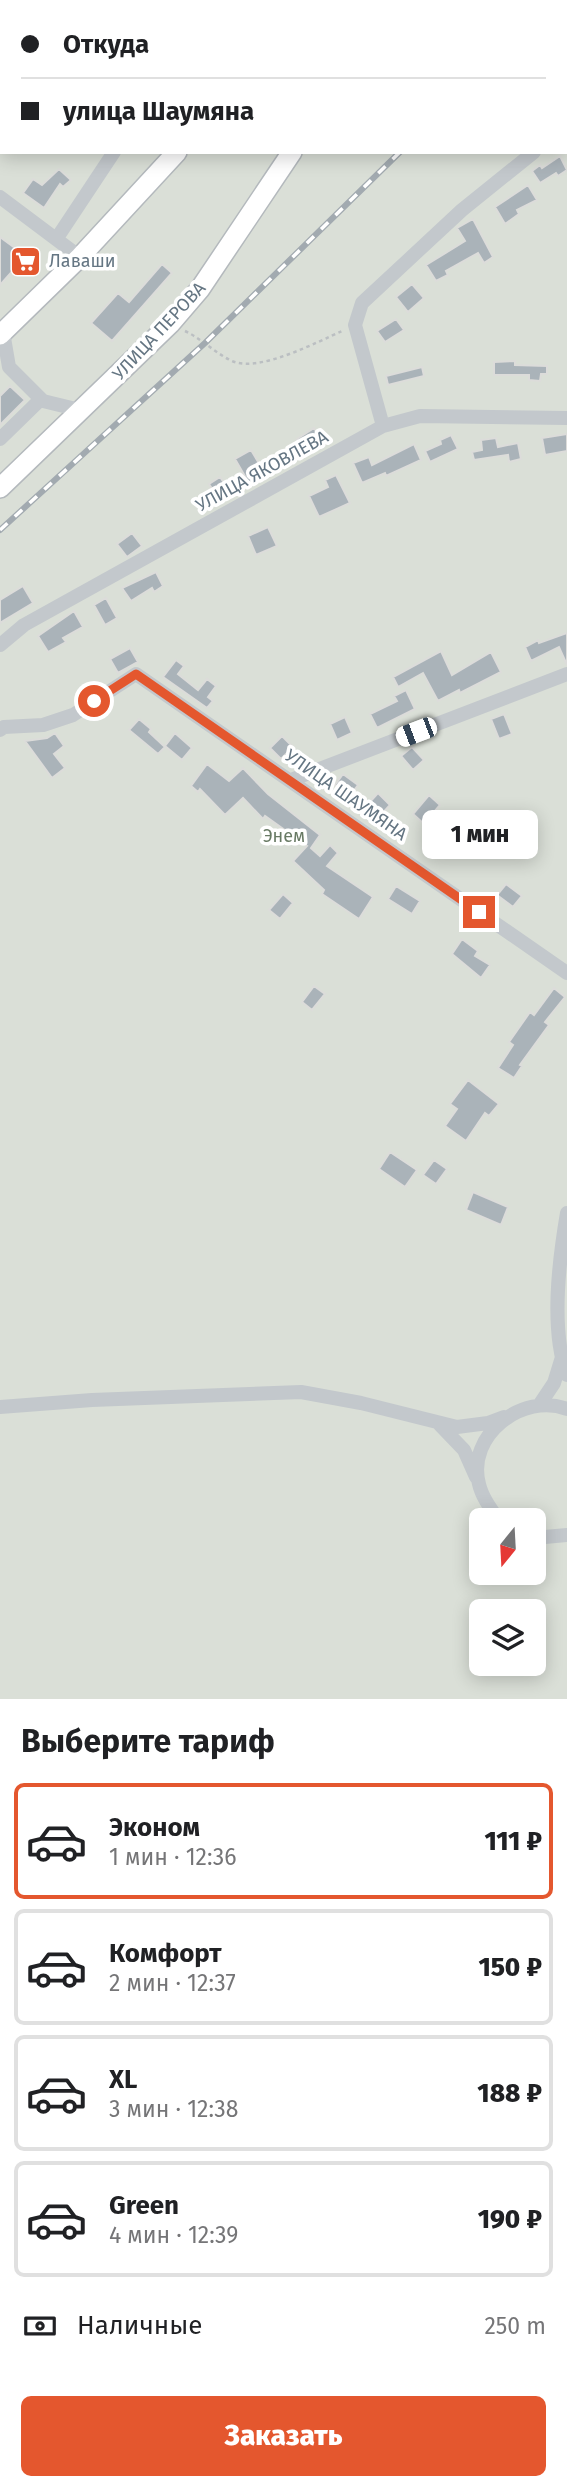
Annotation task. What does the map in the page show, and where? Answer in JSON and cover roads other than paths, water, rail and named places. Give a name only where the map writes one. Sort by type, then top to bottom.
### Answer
[{"type":"highway","points":[[1,333],[80,257],[175,154]]},
{"type":"highway","name":"УЛИЦА ПЕРОВА","points":[[0,488],[170,324],[200,289],[291,154]]},
{"type":"street","points":[[57,238],[113,154]]},
{"type":"street","points":[[383,426],[355,325],[362,303],[463,209],[532,154]]},
{"type":"street","points":[[0,197],[80,257]]},
{"type":"street","points":[[1,333],[5,371],[41,399],[80,411]]},
{"type":"street","points":[[0,439],[41,399]]},
{"type":"street","name":"УЛИЦА ЯКОВЛЕВА","points":[[0,645],[24,625],[383,426],[420,415],[567,418]]},
{"type":"street","name":"УЛИЦА ШАУМЯНА","points":[[0,730],[4,727],[43,725],[73,715],[136,674],[567,973]]},
{"type":"street","points":[[291,780],[567,674]]},
{"type":"street","points":[[567,1213],[558,1311],[562,1356],[567,1375]]},
{"type":"street","points":[[540,1404],[554,1383],[562,1356]]},
{"type":"street","points":[[0,1407],[92,1400],[300,1392],[457,1427],[488,1423],[540,1404],[567,1409]]},
{"type":"street","points":[[478,1482],[482,1446],[504,1417]]},
{"type":"street","points":[[440,1424],[464,1450],[490,1508]]},
{"type":"street","points":[[546,1537],[567,1535]]},
{"type":"railway","points":[[0,530],[205,343],[398,154]]},
{"type":"place","name":"Лаваши","points":[[26,261]]},
{"type":"park label","name":"Энем","points":[[284,836]]}]
